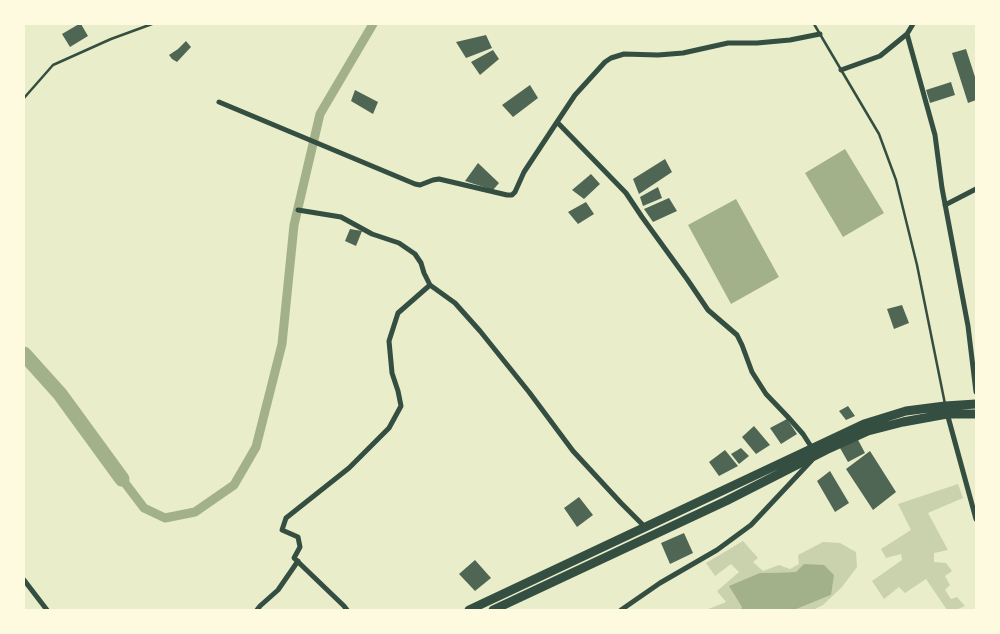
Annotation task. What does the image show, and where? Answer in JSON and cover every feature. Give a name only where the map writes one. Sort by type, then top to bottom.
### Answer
[{"type":"highway","points":[[469,610],[819,449],[868,431],[976,404]]},
{"type":"highway","points":[[946,410],[976,414]]},
{"type":"highway","points":[[493,610],[726,500],[819,449]]},
{"type":"street","points":[[841,70],[880,56],[907,34],[913,24]]},
{"type":"street","points":[[219,102],[415,184],[420,185],[439,179],[512,195],[524,172],[575,95],[605,62],[611,58],[624,54],[658,55],[683,53],[728,43],[758,44],[820,34]]},
{"type":"street","points":[[907,34],[935,135],[945,205],[968,326],[976,392]]},
{"type":"street","points":[[557,122],[626,193],[708,310],[737,335],[752,372],[766,394],[788,416],[802,434],[819,449],[751,525],[717,550],[620,610]]},
{"type":"street","points":[[945,205],[976,189]]},
{"type":"street","points":[[298,210],[341,217],[372,234],[399,243],[415,254],[430,285],[455,303],[480,331],[573,451],[646,527]]},
{"type":"street","points":[[347,610],[294,558],[300,547],[298,537],[282,530],[286,518],[349,468],[389,428],[401,406],[392,374],[389,340],[398,313],[430,285]]},
{"type":"street","points":[[946,410],[976,518]]},
{"type":"street","points":[[257,610],[278,590],[298,561]]},
{"type":"street","points":[[24,580],[47,610]]},
{"type":"lane","points":[[24,98],[53,66],[111,38],[152,24]]},
{"type":"lane","points":[[814,24],[878,134],[896,180],[946,410]]},
{"type":"shaded area","points":[[845,149],[884,213],[843,237],[805,173]]},
{"type":"shaded area","points":[[736,199],[779,277],[731,304],[688,225]]},
{"type":"shaded area","points":[[958,484],[963,498],[928,513],[948,550],[934,553],[934,562],[946,563],[952,571],[945,576],[950,585],[945,590],[951,599],[957,597],[965,606],[956,610],[947,610],[926,579],[905,593],[899,587],[884,599],[872,581],[902,560],[901,554],[886,558],[881,549],[911,530],[898,504]]},
{"type":"shaded area","points":[[743,541],[758,558],[753,562],[763,571],[779,565],[790,569],[799,564],[798,555],[823,542],[840,543],[856,552],[857,567],[842,587],[823,605],[813,610],[794,610],[831,595],[796,572],[760,573],[741,610],[706,610],[726,602],[717,591],[739,572],[731,564],[715,576],[706,563]]},
{"type":"shaded area","points":[[804,564],[824,565],[834,575],[831,595],[794,610],[741,610],[742,607],[729,586],[760,573],[796,572]]},
{"type":"building","points":[[81,24],[88,36],[70,47],[62,34]]},
{"type":"building","points":[[486,35],[492,48],[466,58],[456,42]]},
{"type":"building","points":[[186,41],[191,47],[177,62],[169,55]]},
{"type":"building","points":[[966,49],[976,80],[976,100],[968,103],[952,53]]},
{"type":"building","points":[[493,50],[499,59],[480,75],[471,62]]},
{"type":"building","points":[[951,82],[955,95],[930,103],[926,90]]},
{"type":"building","points":[[530,85],[538,98],[513,117],[502,105]]},
{"type":"building","points":[[355,90],[378,102],[373,114],[351,101]]},
{"type":"building","points":[[665,159],[672,172],[639,194],[633,179]]},
{"type":"building","points":[[478,163],[499,183],[493,190],[465,181]]},
{"type":"building","points":[[591,174],[600,184],[584,199],[572,190]]},
{"type":"building","points":[[658,187],[662,198],[643,206],[640,197]]},
{"type":"building","points":[[669,198],[677,211],[653,222],[644,209]]},
{"type":"building","points":[[586,202],[594,214],[578,224],[568,212]]},
{"type":"building","points":[[350,229],[362,231],[356,246],[345,241]]},
{"type":"building","points":[[902,305],[909,323],[894,329],[887,309]]},
{"type":"building","points":[[848,406],[855,416],[846,420],[839,411]]},
{"type":"building","points":[[787,419],[797,434],[781,444],[770,428]]},
{"type":"building","points":[[754,426],[770,445],[756,454],[742,437]]},
{"type":"building","points":[[857,438],[865,453],[848,462],[840,448]]},
{"type":"building","points":[[741,448],[749,456],[739,464],[731,454]]},
{"type":"building","points":[[725,450],[738,466],[719,476],[709,462]]},
{"type":"building","points":[[870,451],[896,492],[873,510],[846,469]]},
{"type":"building","points":[[830,471],[849,503],[835,512],[817,481]]},
{"type":"building","points":[[579,497],[593,515],[577,527],[564,508]]},
{"type":"building","points":[[684,533],[693,553],[670,564],[661,543]]},
{"type":"building","points":[[475,560],[491,578],[475,591],[459,574]]},
{"type":"waterway","points":[[122,479],[144,508],[165,518],[195,512],[234,485],[256,447],[282,344],[294,225],[320,114],[373,24]]},
{"type":"waterway","points":[[24,354],[60,394],[122,479]]}]
